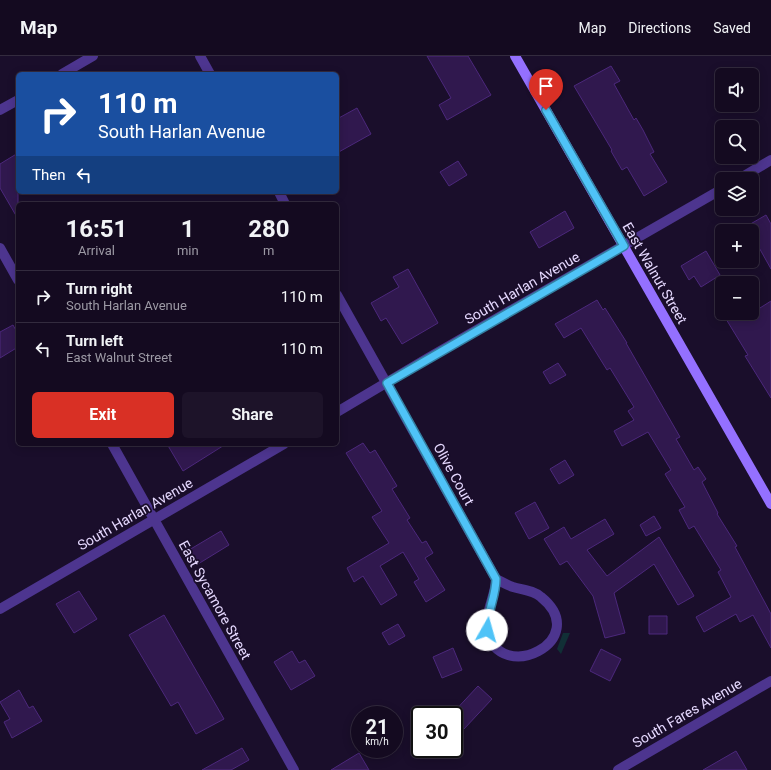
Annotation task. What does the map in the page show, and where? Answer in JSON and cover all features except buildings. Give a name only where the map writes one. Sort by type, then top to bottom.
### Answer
[{"type":"street","points":[[65,72],[93,56]]},
{"type":"street","points":[[200,56],[209,72]]},
{"type":"street","name":"East Walnut Street","points":[[515,56],[771,504]]},
{"type":"street","points":[[0,110],[16,101]]},
{"type":"street","points":[[751,172],[771,160]]},
{"type":"street","name":"South Harlan Avenue","points":[[339,411],[715,193]]},
{"type":"street","points":[[0,248],[16,276]]},
{"type":"street","name":"Olive Court","points":[[339,299],[496,579]]},
{"type":"street","name":"East Sycamore Street","points":[[113,446],[294,770]]},
{"type":"street","name":"South Harlan Avenue","points":[[0,609],[281,446]]},
{"type":"street","points":[[496,579],[514,587],[534,592],[542,597],[553,611],[557,620],[557,628],[554,637],[541,651],[521,657],[513,656],[494,645],[487,630],[487,622],[496,588],[496,579]]},
{"type":"street","name":"South Fares Avenue","points":[[618,770],[771,681]]},
{"type":"green space","points":[[563,633],[570,633],[561,654],[557,649]]},
{"type":"route","points":[[487,630],[488,615],[494,599],[496,579],[387,383],[624,246],[546,110]]}]
